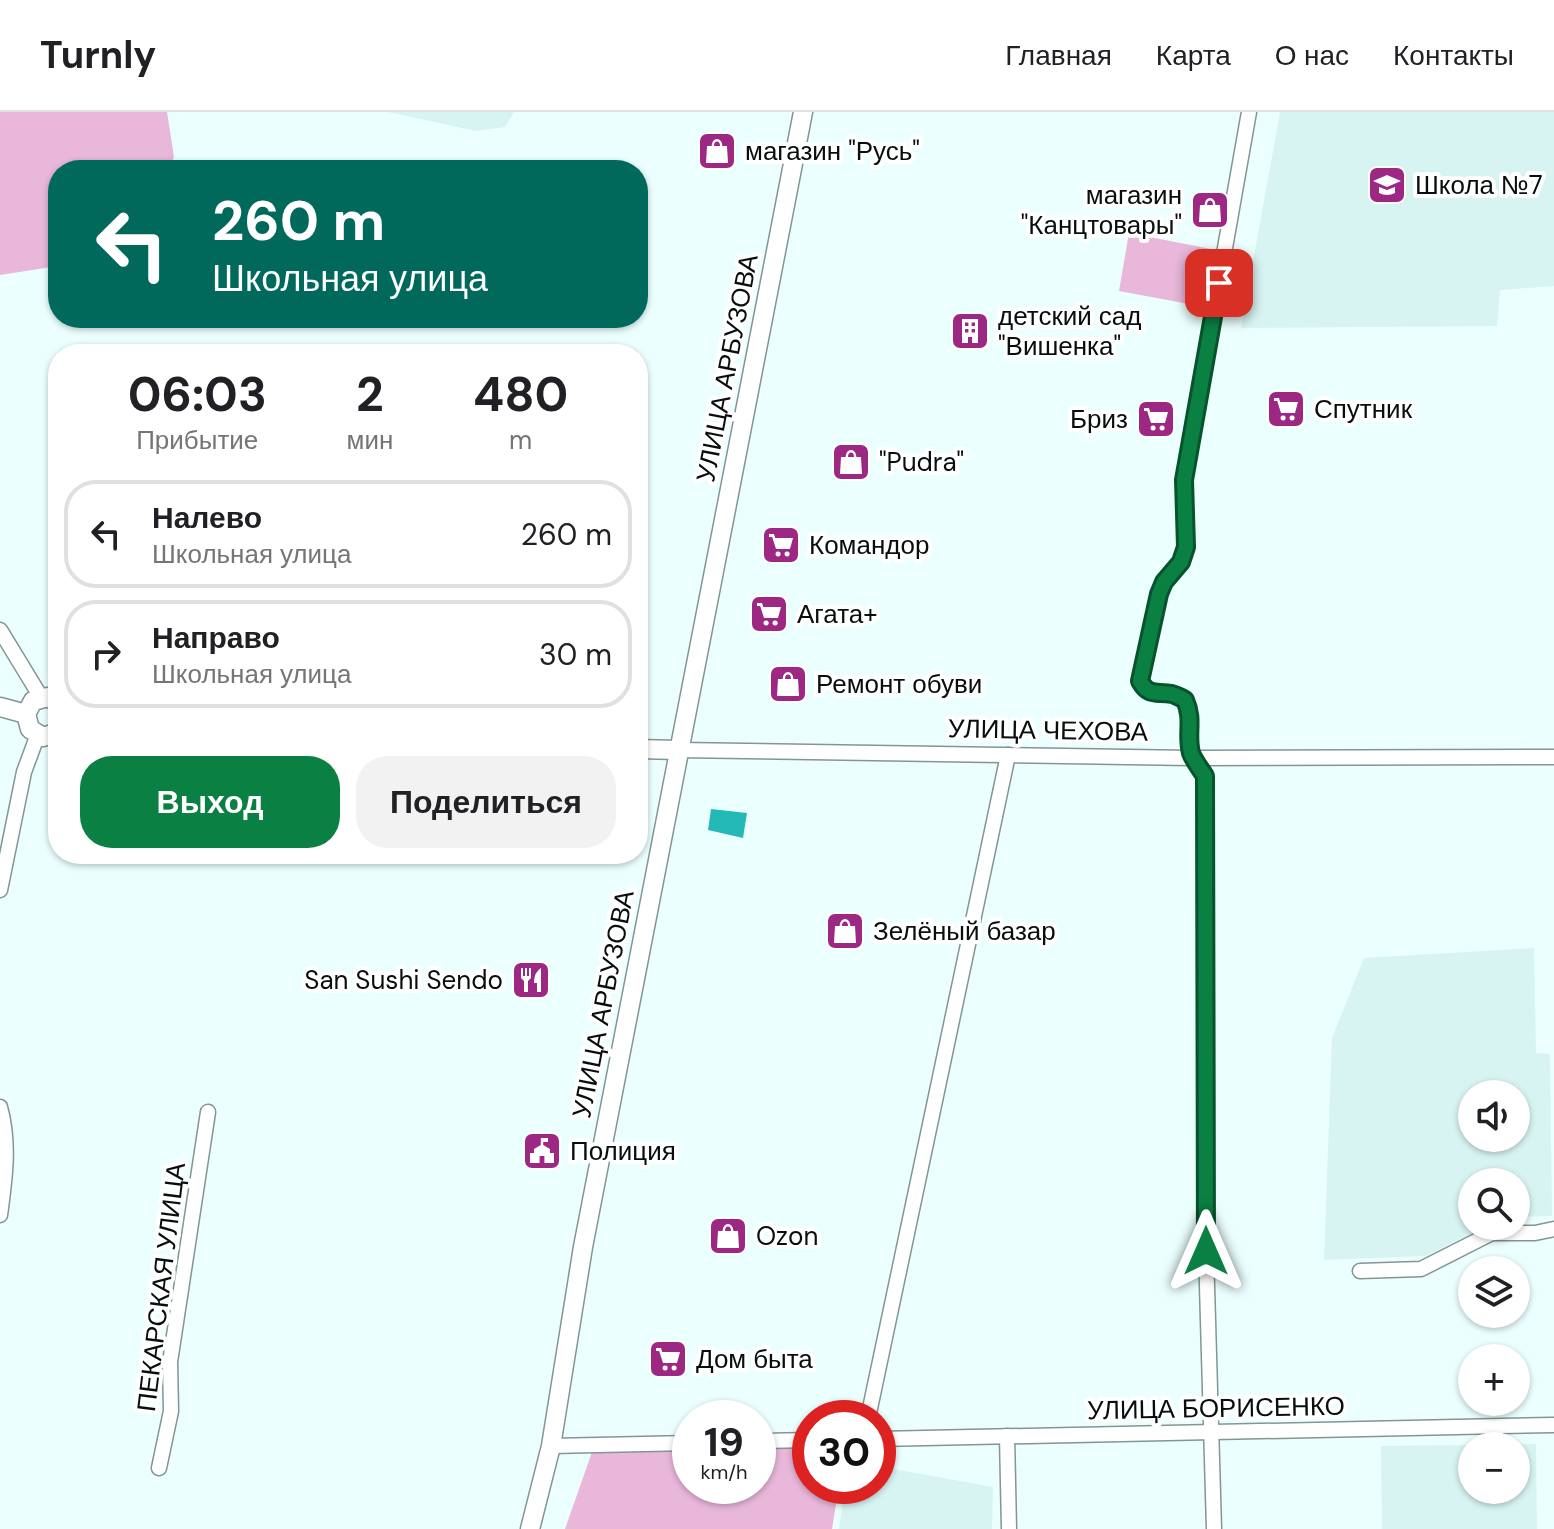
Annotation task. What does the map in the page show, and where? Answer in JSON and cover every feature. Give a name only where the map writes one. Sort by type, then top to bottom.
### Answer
[{"type":"street","name":"УЛИЦА АРБУЗОВА","points":[[530,1529],[551,1446],[583,1247],[803,112]]},
{"type":"street","points":[[1214,1529],[1206,1251],[1205,776],[1192,758],[1191,713],[1185,700],[1172,694],[1152,694],[1144,689],[1140,681],[1159,594],[1164,582],[1181,562],[1186,547],[1184,480],[1249,112]]},
{"type":"street","points":[[0,630],[48,698]]},
{"type":"street","points":[[48,701],[33,701],[26,714],[30,729],[43,737],[48,735]]},
{"type":"street","points":[[0,707],[26,714]]},
{"type":"street","points":[[0,890],[24,772],[38,734]]},
{"type":"street","name":"УЛИЦА ЧЕХОВА","points":[[648,749],[1192,758],[1554,757]]},
{"type":"street","points":[[872,1400],[1008,755]]},
{"type":"street","points":[[0,1107],[6,1140],[6,1172],[0,1215]]},
{"type":"street","name":"ПЕКАРСКАЯ УЛИЦА","points":[[159,1468],[171,1411],[170,1362],[208,1112]]},
{"type":"street","points":[[1360,1271],[1421,1269],[1492,1233],[1535,1233],[1554,1229]]},
{"type":"street","name":"УЛИЦА БОРИСЕНКО","points":[[896,1439],[1554,1425]]},
{"type":"street","points":[[1007,1436],[1009,1529]]},
{"type":"street","points":[[551,1446],[672,1443]]},
{"type":"shaded area","points":[[0,112],[167,112],[173,160],[48,160],[48,268],[0,275]]},
{"type":"shaded area","points":[[388,112],[514,112],[505,127],[476,131]]},
{"type":"shaded area","name":"Школа №7","points":[[1280,112],[1554,112],[1554,286],[1500,290],[1497,326],[1241,328]]},
{"type":"shaded area","points":[[1129,233],[1216,250],[1205,307],[1119,291]]},
{"type":"shaded area","points":[[1534,948],[1536,1053],[1550,1054],[1552,1216],[1530,1217],[1530,1168],[1458,1168],[1458,1240],[1426,1256],[1324,1260],[1332,1038],[1364,958]]},
{"type":"shaded area","points":[[1530,1444],[1536,1444],[1537,1529],[1382,1529],[1381,1446],[1458,1445],[1458,1504],[1530,1504]]},
{"type":"shaded area","points":[[792,1448],[792,1504],[836,1504],[832,1529],[565,1529],[592,1452],[672,1451],[672,1504],[776,1504],[776,1449]]},
{"type":"shaded area","points":[[896,1469],[993,1487],[992,1529],[839,1529],[842,1504],[896,1504]]},
{"type":"water","points":[[711,809],[747,813],[743,838],[708,830]]},
{"type":"place","name":"магазин \"Русь\"","points":[[717,151]]},
{"type":"place","name":"Школа №7","points":[[1387,185]]},
{"type":"place","name":"магазин \"Канцтовары\"","points":[[1210,210]]},
{"type":"place","name":"детский сад \"Вишенка\"","points":[[970,331]]},
{"type":"place","name":"Спутник","points":[[1286,409]]},
{"type":"place","name":"Бриз","points":[[1156,419]]},
{"type":"place","name":"\"Pudra\"","points":[[851,462]]},
{"type":"place","name":"Командор","points":[[781,545]]},
{"type":"place","name":"Агата+","points":[[769,614]]},
{"type":"place","name":"Ремонт обуви","points":[[788,684]]},
{"type":"place","name":"Зелёный базар","points":[[845,931]]},
{"type":"place","name":"San Sushi Sendo","points":[[531,980]]},
{"type":"place","name":"Полиция","points":[[542,1151]]},
{"type":"place","name":"Ozon","points":[[728,1236]]},
{"type":"place","name":"Дом быта","points":[[668,1359]]},
{"type":"route","points":[[1206,1251],[1205,776],[1192,758],[1191,713],[1185,700],[1172,694],[1152,694],[1144,689],[1140,681],[1159,594],[1164,582],[1184,557],[1186,547],[1184,480],[1219,283]]}]
